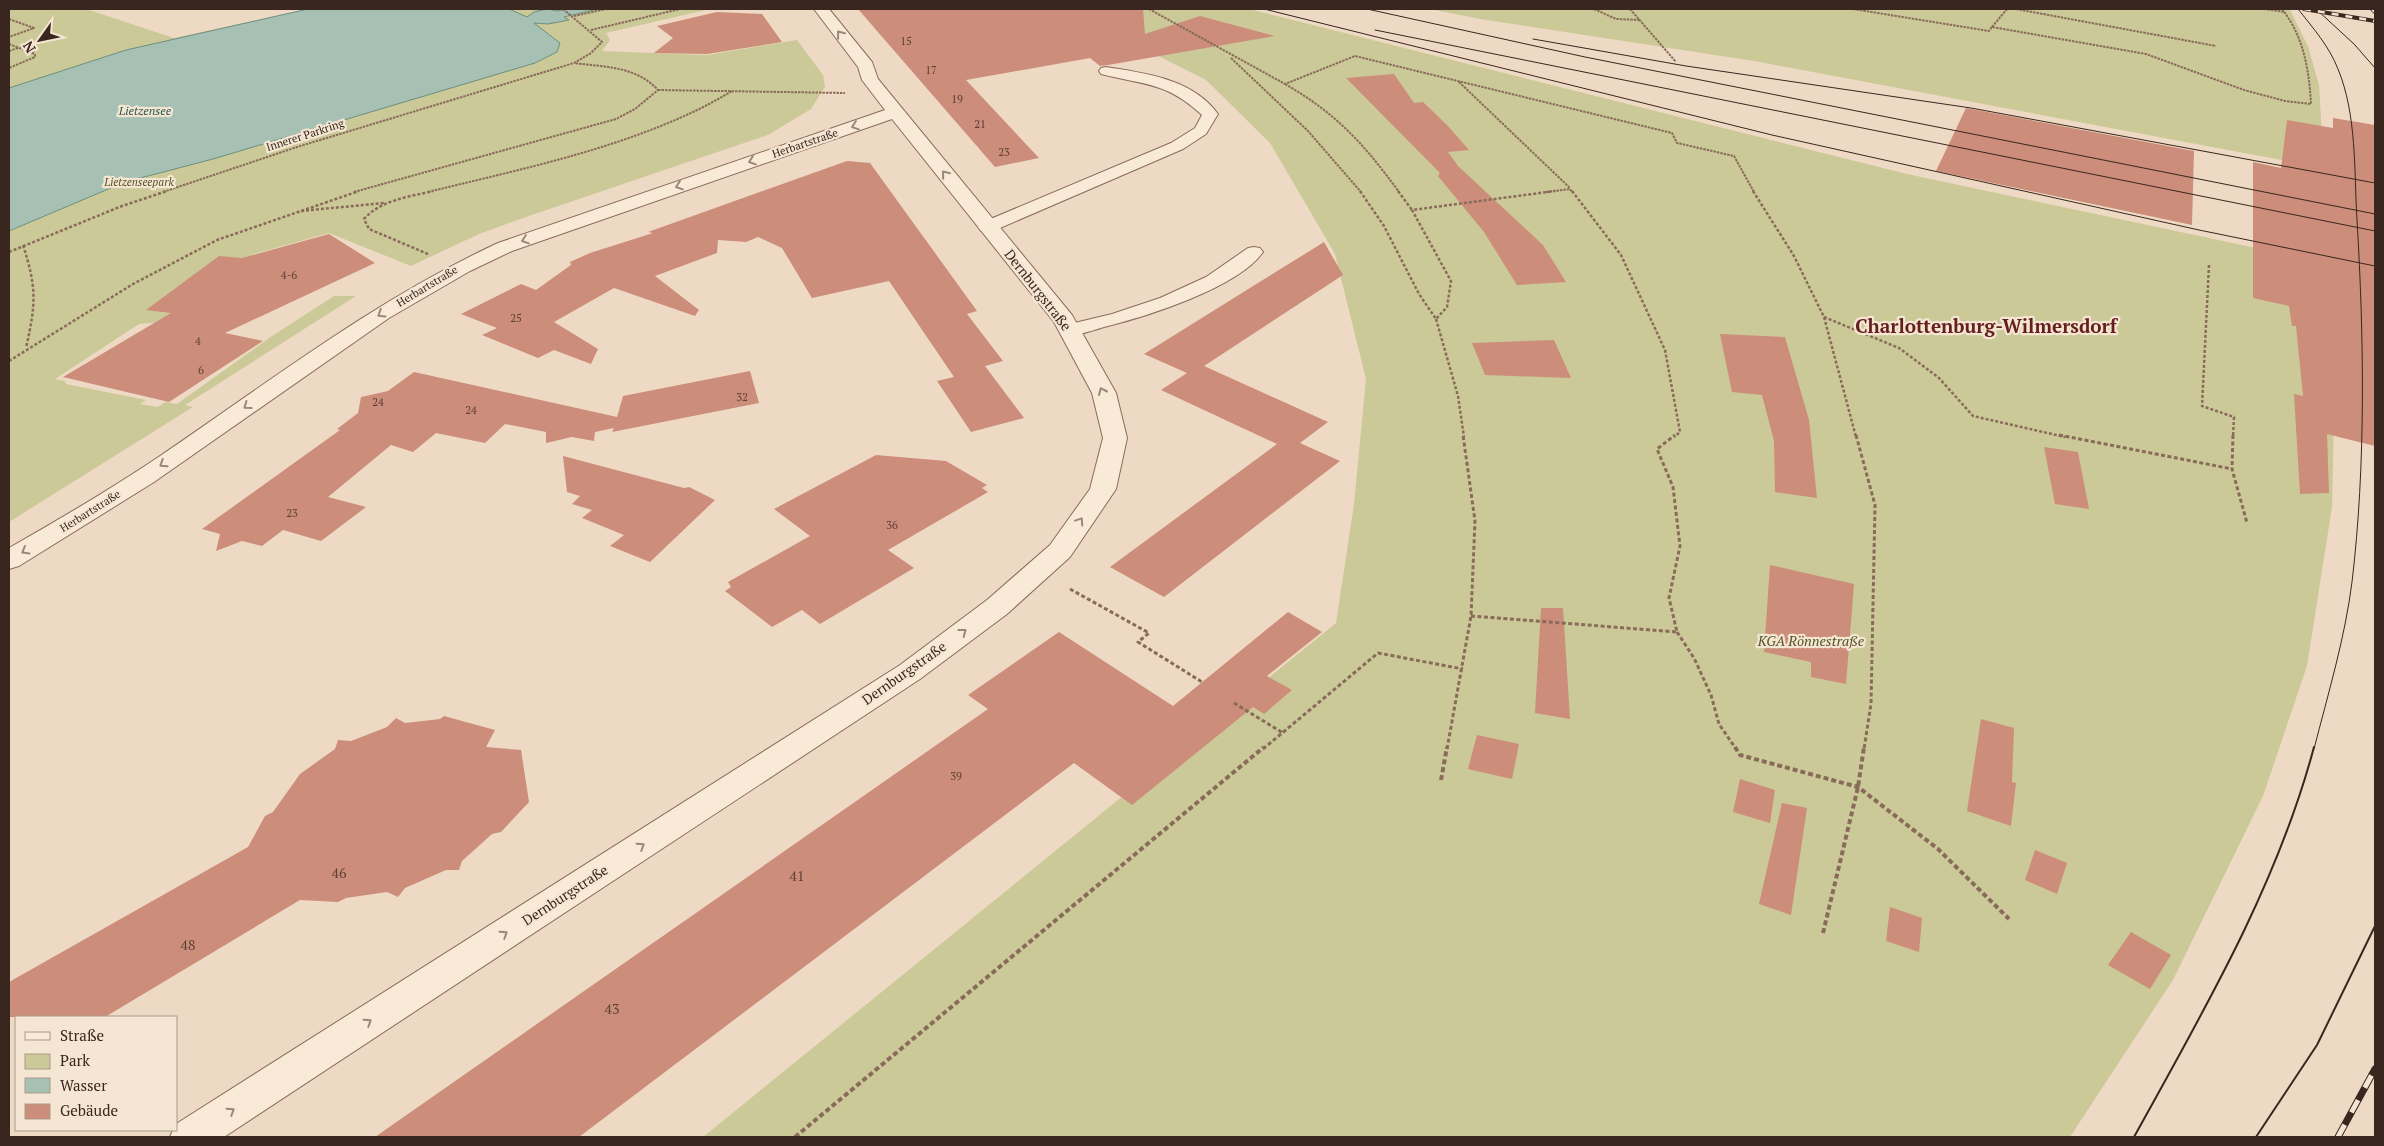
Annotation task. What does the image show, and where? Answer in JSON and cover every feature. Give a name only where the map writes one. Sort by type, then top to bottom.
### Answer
[{"type":"street","name":"Dernburgstraße","points":[[190,1137],[910,672],[997,607],[1060,551],[1103,489],[1115,438],[1104,393],[1064,320],[870,80],[866,66],[821,9]]},
{"type":"street","name":"Herbartstraße","points":[[9,560],[74,522],[180,453],[327,348],[457,268],[514,244],[896,112]]},
{"type":"lane","points":[[987,227],[1177,146],[1201,131],[1210,114],[1198,102],[1162,80],[1106,71]]},
{"type":"lane","points":[[1069,330],[1113,320],[1163,304],[1234,269],[1254,252]]},
{"type":"path","points":[[564,9],[591,30],[680,9]]},
{"type":"path","points":[[572,16],[606,9]]},
{"type":"path","points":[[1149,9],[1322,106],[1354,136],[1384,171],[1412,210],[1450,280],[1447,307],[1436,319]]},
{"type":"path","points":[[1543,9],[1568,9]]},
{"type":"path","points":[[1594,9],[1616,19],[1640,20]]},
{"type":"path","points":[[1630,9],[1676,62]]},
{"type":"path","points":[[1853,9],[1989,30],[2007,9]]},
{"type":"path","points":[[2016,9],[2216,46]]},
{"type":"path","points":[[2264,9],[2286,12]]},
{"type":"path","points":[[1992,27],[2146,54],[2244,90],[2284,101],[2311,104],[2311,82],[2302,45],[2286,12],[2282,9]]},
{"type":"path","points":[[9,19],[34,28],[9,37]]},
{"type":"path","name":"Innerer Parkring","points":[[9,252],[122,206],[297,147],[574,62],[591,53],[602,42],[591,30]]},
{"type":"path","points":[[9,44],[34,54],[35,57],[9,68]]},
{"type":"path","points":[[9,51],[19,48]]},
{"type":"path","points":[[1227,54],[1323,144],[1376,214],[1394,243],[1421,301],[1436,319],[1458,396],[1475,521],[1471,616],[1463,669],[1441,780]]},
{"type":"path","points":[[1285,84],[1355,56],[1672,133],[1677,143],[1734,156],[1757,198],[1794,256],[1824,317],[1875,504],[1871,704],[1858,787],[1823,933]]},
{"type":"path","points":[[574,62],[628,70],[652,81],[658,90]]},
{"type":"path","points":[[1459,81],[1570,189],[1621,255],[1665,350],[1680,432],[1657,449],[1673,487],[1680,546],[1669,598],[1677,632],[1694,658],[1711,695],[1719,724],[1740,755],[1858,787],[1938,849],[2009,919]]},
{"type":"path","points":[[9,361],[25,349],[133,284],[216,240],[415,174],[608,122],[635,109],[658,90],[881,94]]},
{"type":"path","points":[[457,268],[369,229],[364,219],[374,208],[386,203],[589,150],[690,114],[732,90]]},
{"type":"path","points":[[1412,210],[1570,189]]},
{"type":"path","points":[[296,212],[319,211],[353,203],[386,203]]},
{"type":"path","points":[[23,245],[33,276],[35,309],[25,349]]},
{"type":"path","points":[[2209,265],[2202,406],[2234,416],[2232,469],[2246,523]]},
{"type":"path","points":[[1824,317],[1899,348],[1939,378],[1974,416],[2046,431],[2051,434],[2232,469]]},
{"type":"path","points":[[1070,589],[1149,633],[1138,642],[1202,682]]},
{"type":"path","points":[[1471,616],[1677,632]]},
{"type":"path","points":[[795,1137],[1378,653],[1463,669]]},
{"type":"path","points":[[1234,703],[1283,733]]},
{"type":"green space","name":"Lietzenseepark","points":[[9,9],[86,9],[174,38],[308,9],[710,9],[606,33],[610,40],[602,51],[707,55],[797,40],[823,75],[825,87],[811,109],[768,135],[479,234],[411,266],[329,233],[254,254],[206,292],[163,322],[139,324],[55,379],[65,381],[66,384],[146,400],[140,404],[158,407],[165,402],[177,404],[272,336],[334,296],[356,296],[185,405],[193,407],[9,522]]},
{"type":"green space","name":"KGA Rönnestraße","points":[[1083,9],[1249,9],[1907,174],[2327,263],[2335,370],[2332,507],[2307,666],[2263,796],[2173,980],[2070,1137],[703,1137],[1336,623],[1354,504],[1366,379],[1335,254],[1270,143],[1206,80],[1144,49],[1096,15]]},
{"type":"green space","points":[[1430,9],[2290,10],[2308,46],[2319,85],[2324,168],[1754,61],[1480,19]]},
{"type":"water","name":"Lietzensee","points":[[308,9],[509,9],[527,17],[534,12],[547,9],[557,11],[567,9],[598,9],[564,17],[569,20],[548,24],[534,23],[560,43],[557,52],[535,63],[213,159],[125,182],[9,231],[9,88],[126,50]]},
{"type":"building","points":[[858,9],[1143,9],[1145,34],[1200,16],[1275,36],[1108,65],[1100,66],[1090,58],[966,80],[1039,158],[995,167]]},
{"type":"building","points":[[717,12],[762,14],[782,42],[707,54],[654,53],[673,38],[657,26]]},
{"type":"building","points":[[1394,74],[1414,103],[1423,102],[1469,150],[1448,152],[1458,166],[1543,245],[1566,282],[1517,285],[1484,232],[1438,176],[1440,173],[1346,78]]},
{"type":"building","points":[[1966,108],[2194,151],[2192,225],[1936,171]]},
{"type":"building","points":[[2333,118],[2375,125],[2375,446],[2327,434],[2329,493],[2300,494],[2294,394],[2303,396],[2296,326],[2292,326],[2289,306],[2253,298],[2253,162],[2281,168],[2287,120],[2333,128]]},
{"type":"building","points":[[847,161],[870,163],[977,311],[967,314],[1003,361],[985,366],[1024,418],[971,432],[937,381],[954,377],[889,281],[812,298],[782,248],[758,237],[746,242],[718,240],[717,253],[655,276],[699,310],[695,316],[614,288],[554,322],[598,349],[591,364],[554,350],[538,358],[482,335],[497,328],[461,314],[521,284],[536,290],[571,265],[570,262],[590,253],[653,233],[648,232]]},
{"type":"building","points":[[329,234],[375,263],[225,333],[263,341],[169,402],[63,377],[171,313],[146,310],[219,256],[242,258]]},
{"type":"building","points":[[1324,242],[1343,275],[1204,366],[1328,422],[1300,443],[1340,461],[1164,597],[1110,567],[1277,444],[1161,390],[1187,373],[1144,354]]},
{"type":"building","points":[[1720,334],[1785,337],[1809,420],[1817,498],[1775,492],[1774,441],[1762,395],[1732,392]]},
{"type":"building","points":[[1554,340],[1571,378],[1485,375],[1472,343]]},
{"type":"building","points":[[750,371],[759,403],[612,432],[614,428],[595,432],[594,441],[572,437],[546,443],[546,432],[505,424],[485,443],[436,433],[413,452],[391,445],[328,497],[366,507],[321,541],[283,530],[262,546],[242,541],[216,551],[220,534],[202,529],[340,430],[337,429],[358,413],[361,397],[388,391],[414,372],[617,417],[623,396]]},
{"type":"building","points":[[2044,447],[2078,452],[2089,509],[2055,504]]},
{"type":"building","points":[[876,455],[946,461],[987,485],[982,488],[988,492],[888,550],[914,568],[820,624],[802,610],[772,627],[725,591],[731,587],[728,582],[810,536],[774,509]]},
{"type":"building","points":[[563,456],[684,488],[689,487],[715,500],[650,562],[610,546],[624,535],[582,518],[592,510],[572,504],[580,496],[567,492]]},
{"type":"building","points":[[1770,565],[1854,584],[1846,684],[1811,677],[1811,662],[1764,652]]},
{"type":"building","points":[[1541,608],[1563,608],[1570,719],[1535,713]]},
{"type":"building","points":[[1288,612],[1322,632],[1267,676],[1292,690],[1264,714],[1253,707],[1132,805],[1074,763],[579,1137],[375,1137],[988,709],[968,695],[1059,632],[1173,706]]},
{"type":"building","points":[[444,716],[495,730],[486,747],[521,750],[529,802],[501,832],[492,834],[462,861],[459,870],[446,870],[405,888],[398,897],[387,892],[346,898],[338,902],[300,900],[107,1016],[9,1017],[9,982],[248,847],[265,816],[273,812],[300,774],[335,749],[338,740],[351,741],[387,727],[396,718],[405,723],[440,719]]},
{"type":"building","points":[[1981,719],[2014,728],[2012,782],[2016,783],[2011,826],[1967,811]]},
{"type":"building","points":[[1477,735],[1519,744],[1512,779],[1468,769]]},
{"type":"building","points":[[1740,779],[1775,790],[1770,823],[1733,812]]},
{"type":"building","points":[[1782,803],[1807,808],[1791,915],[1759,904]]},
{"type":"building","points":[[2035,850],[2067,863],[2057,894],[2025,880]]},
{"type":"building","points":[[1890,907],[1922,918],[1919,952],[1886,941]]},
{"type":"building","points":[[2131,932],[2171,955],[2150,989],[2108,965]]},
{"type":"tram line","points":[[1264,9],[1772,135],[2199,230],[2359,263]]},
{"type":"tram line","points":[[1367,9],[1585,57],[2357,210]]},
{"type":"tram line","points":[[2298,9],[2320,38],[2338,69],[2349,105],[2354,143],[2356,179]]},
{"type":"tram line","points":[[2316,9],[2354,44],[2375,68]]},
{"type":"tram line","points":[[1375,30],[2358,228]]},
{"type":"tram line","points":[[1533,39],[1686,66],[1971,108],[2356,179]]},
{"type":"tram line","points":[[2356,179],[2375,183]]},
{"type":"tram line","points":[[2356,179],[2357,210]]},
{"type":"tram line","points":[[2357,210],[2375,214]]},
{"type":"tram line","points":[[2357,210],[2358,228]]},
{"type":"tram line","points":[[2358,228],[2375,231]]},
{"type":"tram line","points":[[2358,228],[2359,263]]},
{"type":"tram line","points":[[2314,749],[2341,645],[2349,603],[2357,538],[2362,447],[2359,263]]},
{"type":"tram line","points":[[2359,263],[2375,266]]},
{"type":"tram line","points":[[2134,1137],[2212,995],[2259,899],[2280,849],[2314,747]]},
{"type":"tram line","points":[[2256,1137],[2317,1045],[2375,926]]},
{"type":"railway","points":[[2304,9],[2375,21]]},
{"type":"railway","points":[[2372,9],[2375,12]]},
{"type":"railway","points":[[2338,1137],[2375,1069]]},
{"type":"district","name":"Charlottenburg-Wilmersdorf","points":[[1986,326]]}]
